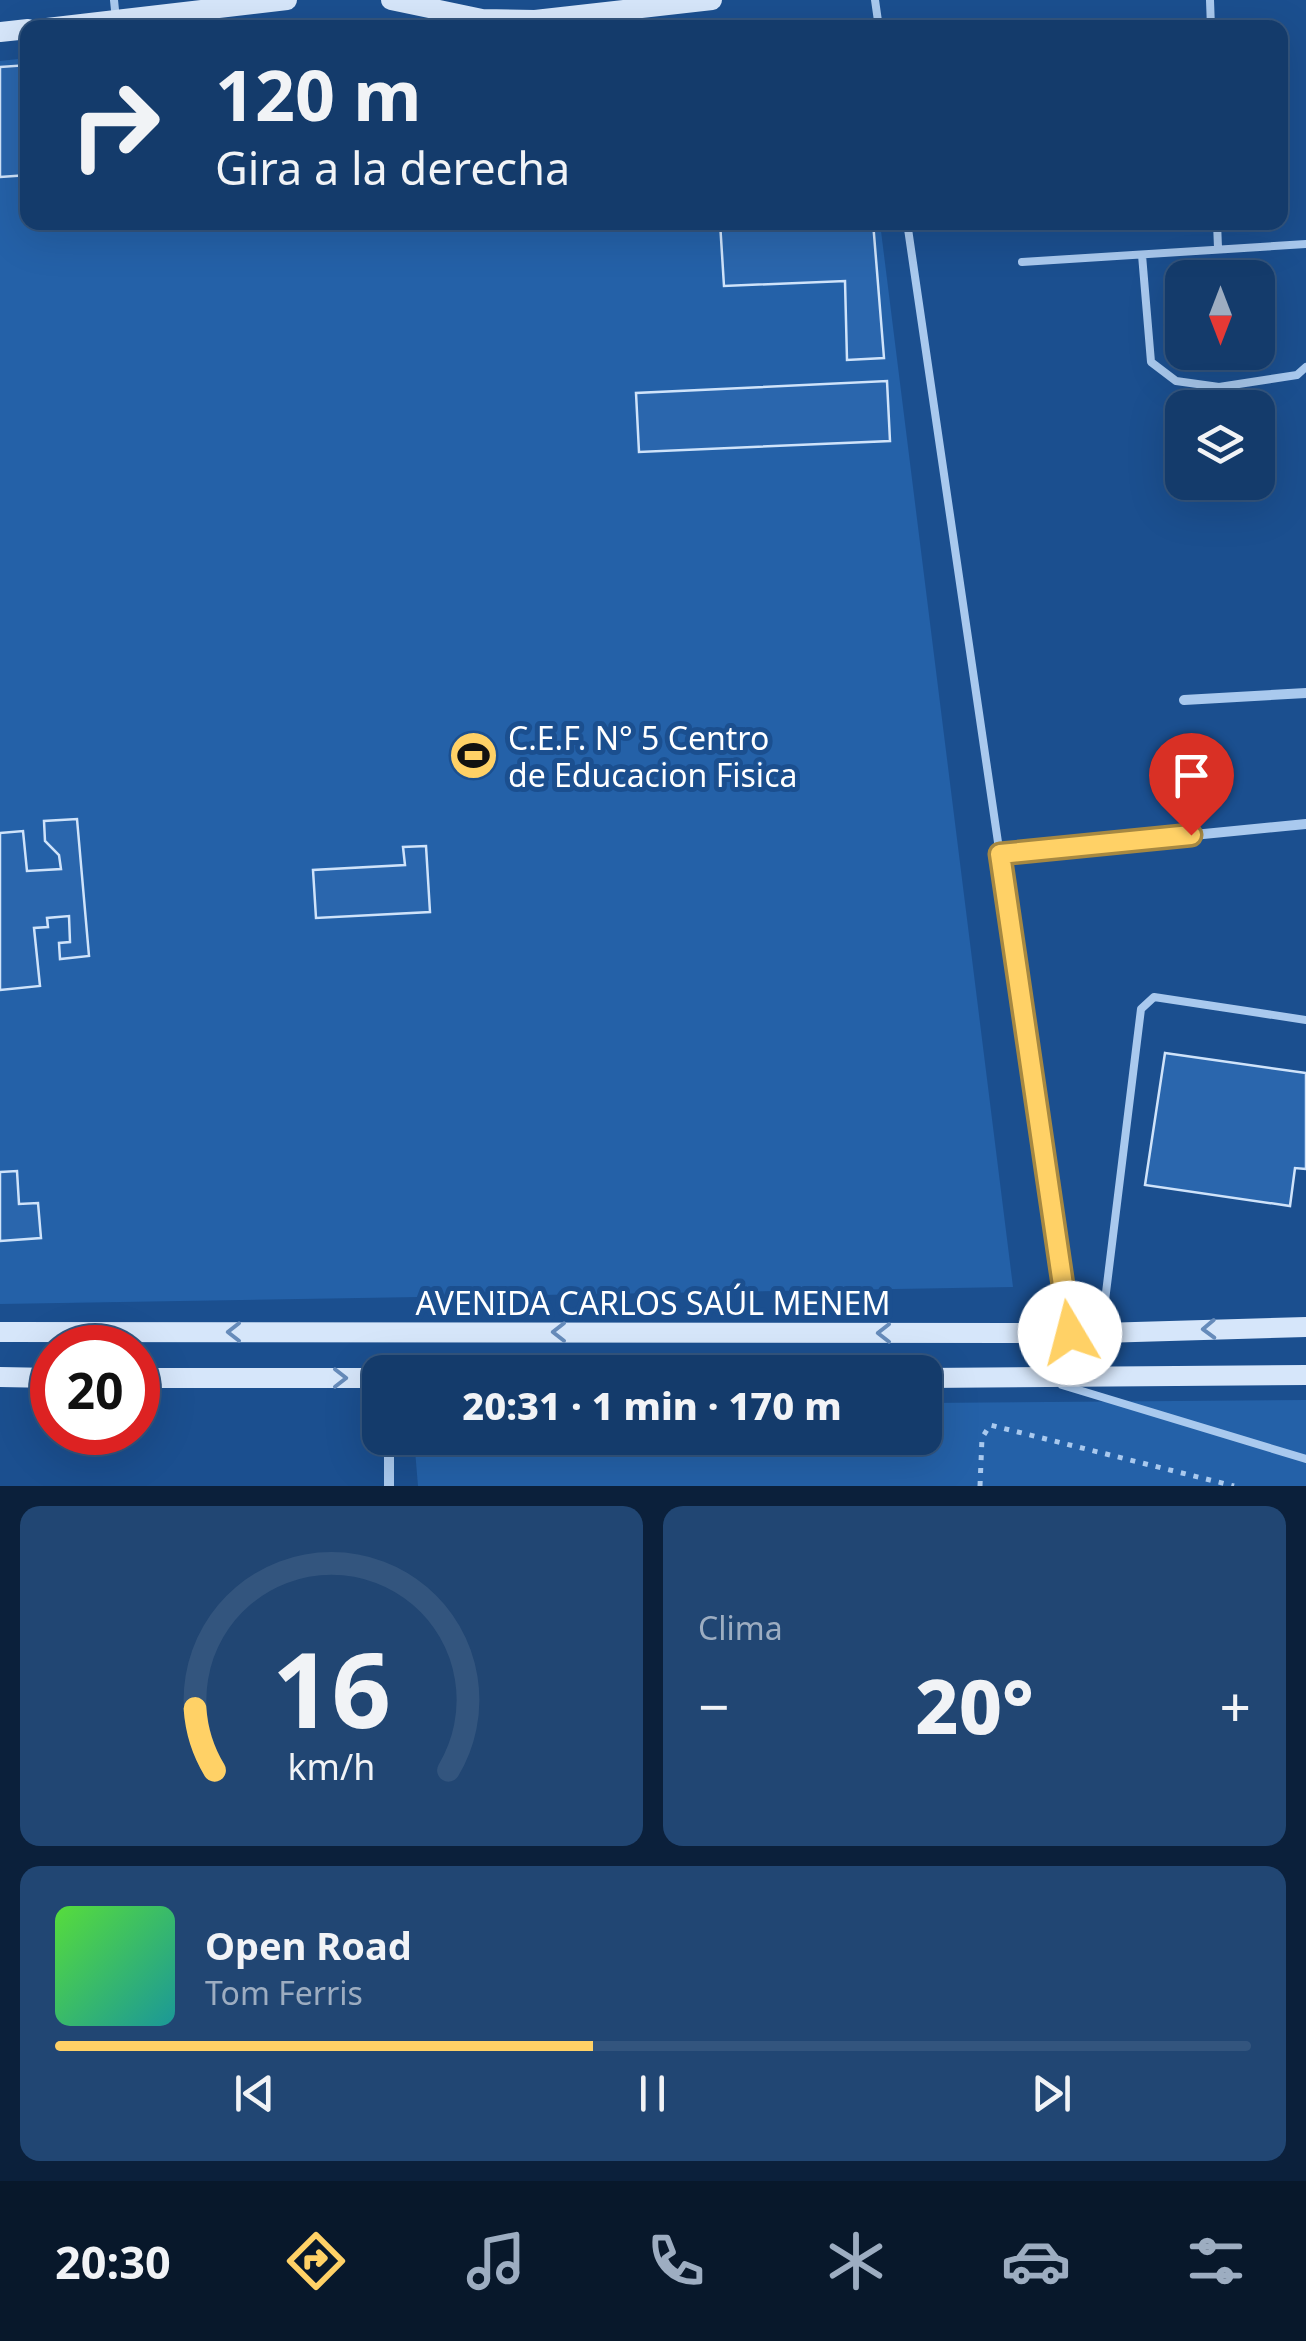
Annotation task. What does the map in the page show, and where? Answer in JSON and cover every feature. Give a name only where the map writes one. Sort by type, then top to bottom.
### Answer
[{"type":"street","points":[[77,20],[115,10],[288,0]]},
{"type":"street","points":[[391,0],[482,19],[536,20],[712,0]]},
{"type":"street","points":[[1184,700],[1306,693]]},
{"type":"street","points":[[1000,854],[1306,824]]},
{"type":"street","name":"AVENIDA CARLOS SAÚL MENEM","points":[[0,1332],[1101,1333],[1306,1327]]},
{"type":"street","points":[[942,1378],[1306,1375]]},
{"type":"street","points":[[0,1378],[30,1378]]},
{"type":"street","points":[[160,1378],[362,1378]]},
{"type":"street","points":[[389,1455],[389,1486]]},
{"type":"lane","points":[[908,230],[1070,1333]]},
{"type":"lane","points":[[1217,230],[1218,248]]},
{"type":"lane","points":[[1022,262],[1306,244]]},
{"type":"lane","points":[[1142,255],[1151,362],[1176,381],[1220,387],[1298,375],[1306,367]]},
{"type":"lane","points":[[1101,1333],[1141,1009],[1154,997],[1306,1020]]},
{"type":"lane","points":[[1040,1378],[1306,1459]]},
{"type":"path","points":[[980,1486],[982,1438],[990,1424],[1234,1486]]},
{"type":"shaded area","name":"C.E.F. N° 5 Centro de Educacion Fisica","points":[[20,59],[20,230],[881,230],[1013,1287],[0,1304],[0,61]]},
{"type":"shaded area","points":[[1306,1400],[1306,1486],[418,1486],[415,1455],[942,1455],[942,1403]]},
{"type":"building","points":[[20,66],[20,176],[0,177],[0,67]]},
{"type":"building","points":[[720,230],[874,230],[884,358],[847,360],[845,281],[724,286]]},
{"type":"building","points":[[887,381],[890,441],[639,452],[636,393]]},
{"type":"building","points":[[77,819],[89,956],[60,959],[59,943],[70,942],[69,916],[47,918],[48,927],[34,928],[40,986],[0,990],[0,833],[23,831],[27,871],[61,869],[59,855],[45,841],[44,821]]},
{"type":"building","points":[[426,846],[430,912],[316,918],[313,870],[405,865],[403,847]]},
{"type":"building","points":[[1165,1053],[1306,1073],[1306,1169],[1295,1168],[1290,1206],[1145,1185]]},
{"type":"building","points":[[17,1171],[19,1204],[38,1203],[41,1238],[0,1241],[0,1172]]},
{"type":"place","name":"C.E.F. N° 5 Centro de Educacion Fisica","points":[[473,755]]},
{"type":"route","points":[[1070,1333],[1000,854],[1191,835]]}]
